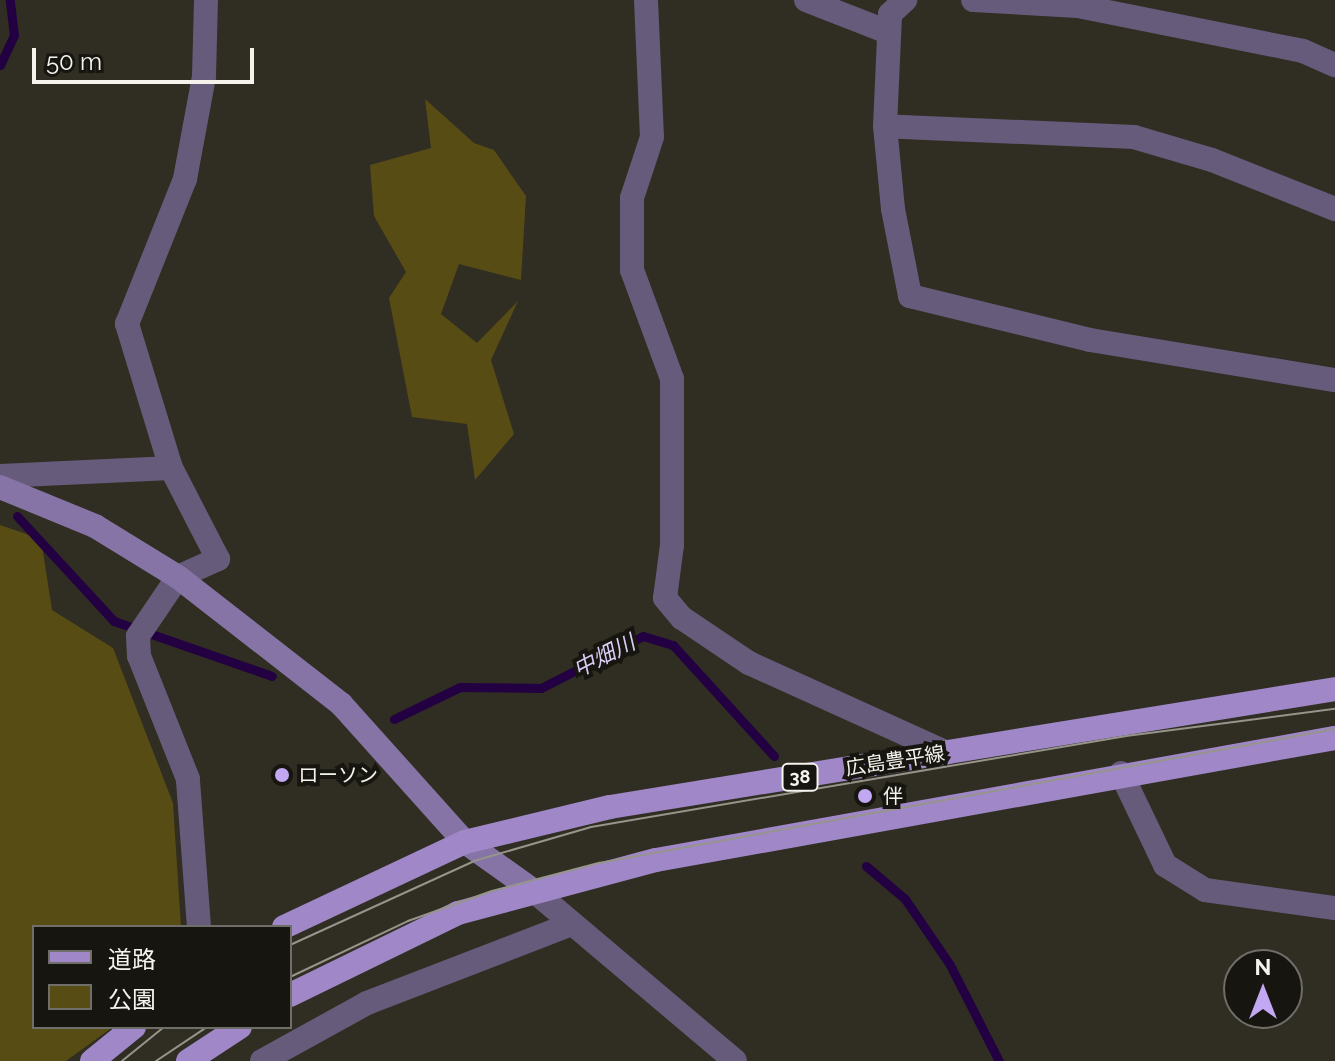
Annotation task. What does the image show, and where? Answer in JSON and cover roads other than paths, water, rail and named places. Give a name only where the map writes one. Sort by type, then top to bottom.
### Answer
[{"type":"main road","name":"広島豊平線","points":[[288,925],[465,842],[610,807],[1335,689]]},
{"type":"main road","points":[[292,994],[458,913],[656,860],[1121,773],[1335,738]]},
{"type":"main road","points":[[92,1061],[132,1029]]},
{"type":"main road","points":[[188,1061],[237,1029]]},
{"type":"street","points":[[199,925],[188,779],[139,656],[138,636],[178,577],[218,559],[171,468],[127,324],[185,179],[204,76],[206,0]]},
{"type":"street","points":[[646,0],[652,137],[632,198],[632,270],[672,379],[672,545],[665,598],[682,618],[749,663],[947,753]]},
{"type":"street","points":[[806,0],[888,32]]},
{"type":"street","points":[[905,0],[890,14],[885,126],[893,209],[910,296],[1090,340],[1335,380]]},
{"type":"street","points":[[973,0],[1078,6],[1303,51],[1335,65]]},
{"type":"street","points":[[885,126],[1134,137],[1212,160],[1335,209]]},
{"type":"street","points":[[0,476],[171,468]]},
{"type":"street","points":[[0,487],[95,526],[178,577],[341,704],[465,842],[534,891],[569,925],[671,1003],[735,1061]]},
{"type":"street","points":[[1121,773],[1165,865],[1205,890],[1335,908]]},
{"type":"street","points":[[262,1061],[367,1003],[569,925]]},
{"type":"waterway","name":"中畑川","points":[[0,65],[14,35],[10,0]]},
{"type":"waterway","name":"中畑川","points":[[17,516],[114,621],[272,676]]},
{"type":"waterway","name":"中畑川","points":[[394,719],[460,687],[541,688],[643,636],[673,645],[774,756]]},
{"type":"waterway","name":"中畑川","points":[[866,866],[905,899],[950,965],[999,1061]]},
{"type":"tram line","points":[[292,944],[474,861],[591,827],[1126,736],[1335,709]]},
{"type":"tram line","points":[[292,976],[408,921],[492,891],[599,863],[1335,729]]},
{"type":"tram line","points":[[122,1061],[162,1029]]},
{"type":"tram line","points":[[156,1061],[204,1029]]},
{"type":"place","name":"ローソン","points":[[282,775]]},
{"type":"place","name":"伴","points":[[865,796]]}]
